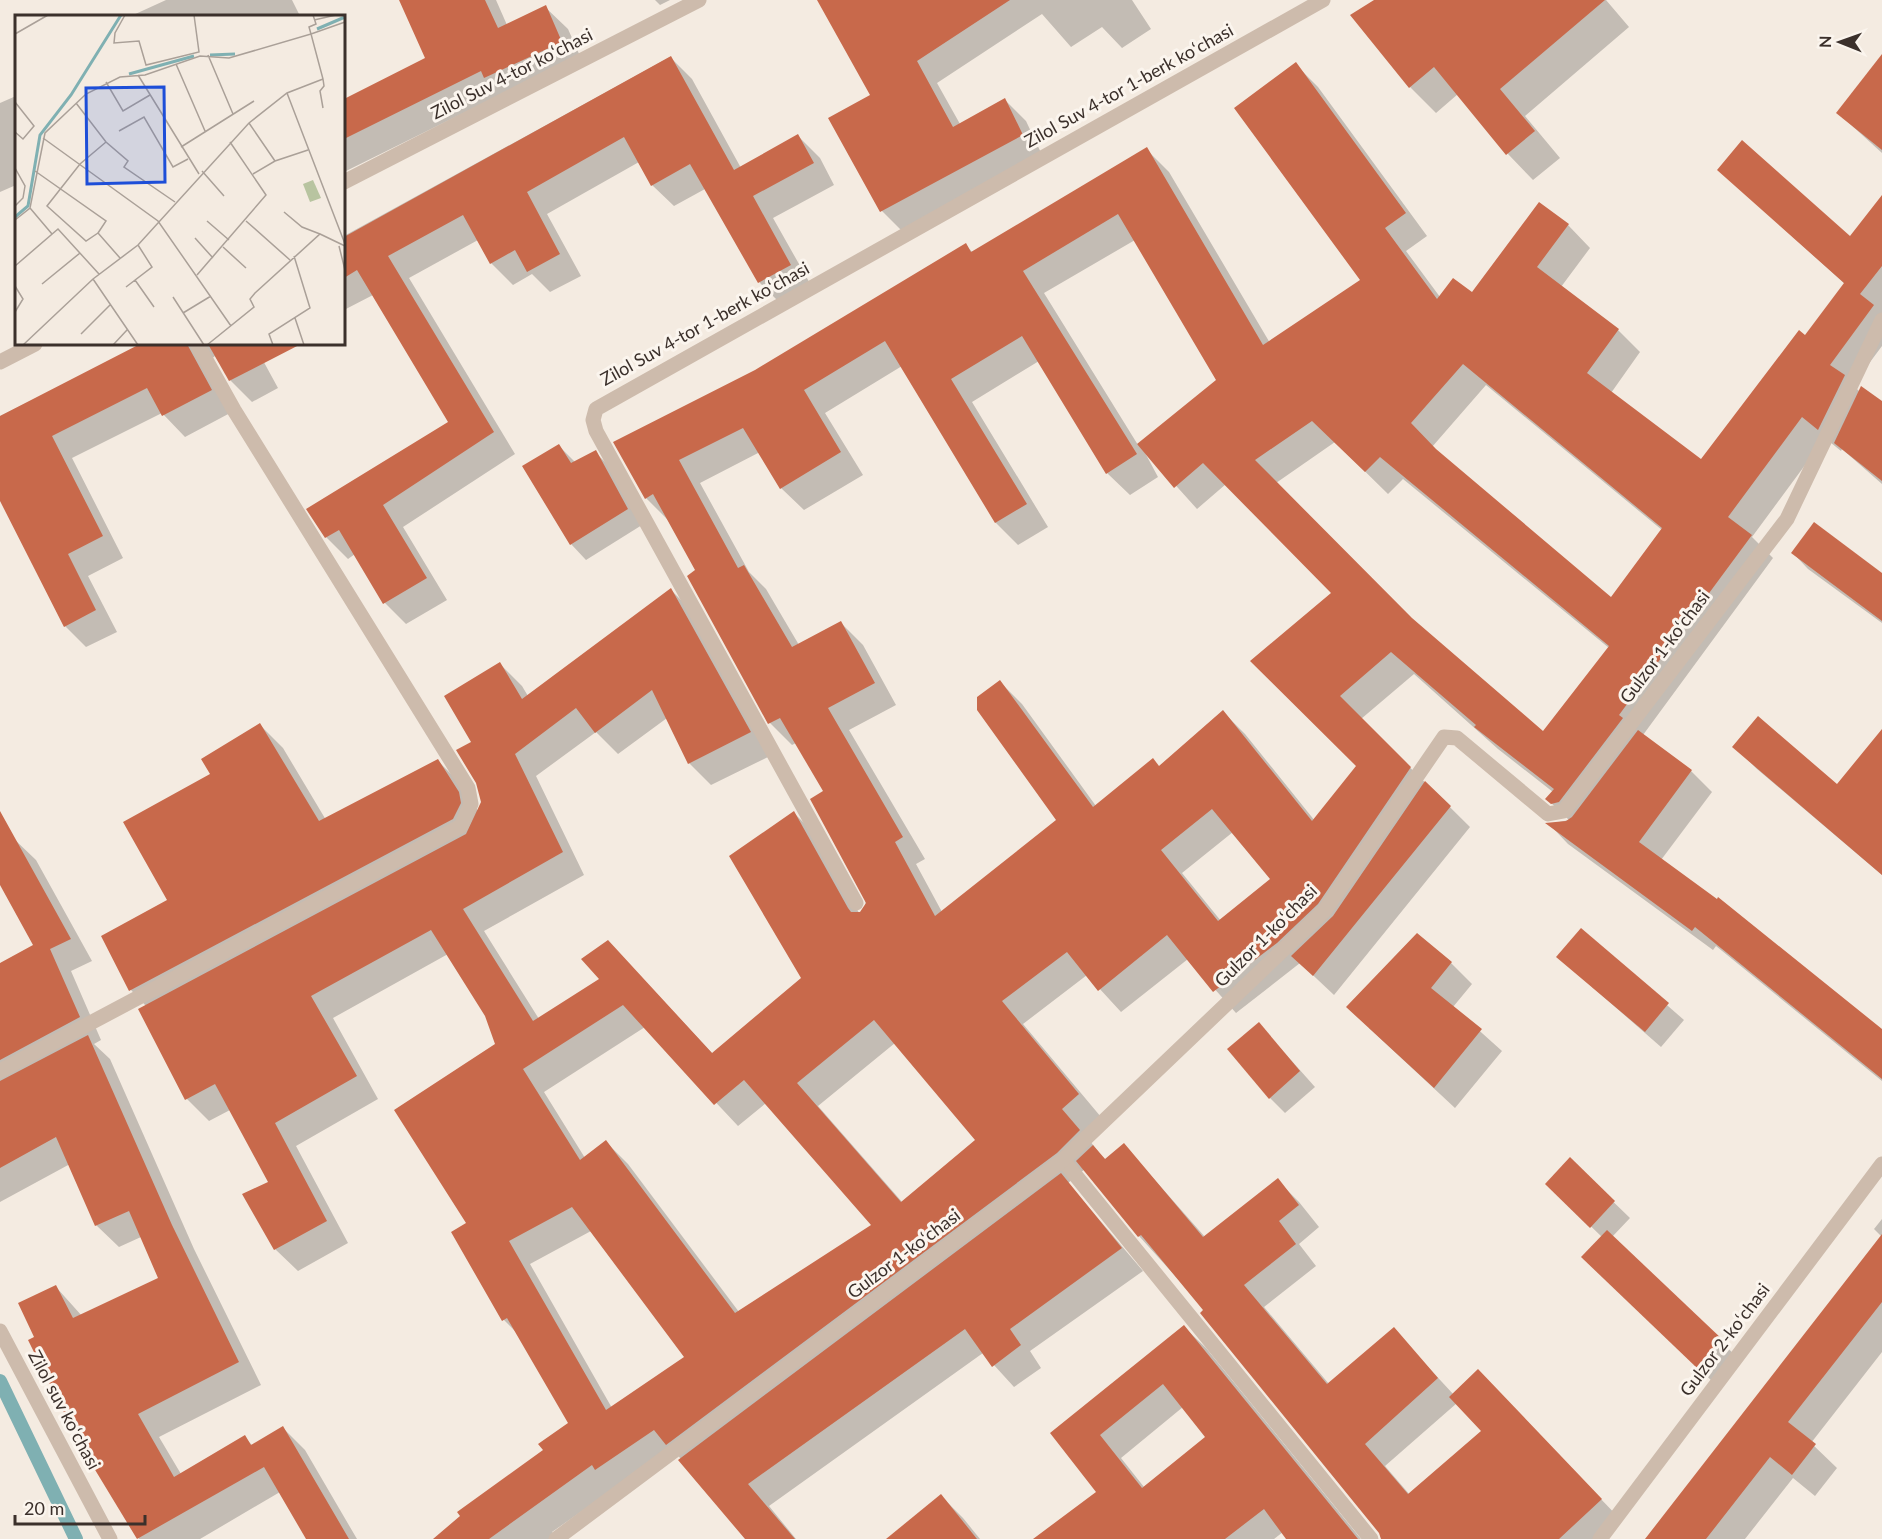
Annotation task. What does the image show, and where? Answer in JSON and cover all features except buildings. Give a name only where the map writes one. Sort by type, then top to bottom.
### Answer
[{"type":"street","name":"Zilol Suv 4-tor koʻchasi","points":[[345,181],[699,0]]},
{"type":"street","name":"Zilol Suv 4-tor 1-berk koʻchasi","points":[[856,903],[596,431],[593,420],[596,409],[1323,0]]},
{"type":"street","name":"Gulzor 1-koʻchasi","points":[[556,1539],[1063,1160],[1325,910],[1444,736],[1456,738],[1548,814],[1564,811],[1787,519],[1882,320]]},
{"type":"street","points":[[0,362],[33,345]]},
{"type":"street","points":[[0,1071],[461,826],[471,804],[468,789],[234,410],[198,345]]},
{"type":"street","points":[[1063,1160],[1371,1539]]},
{"type":"street","name":"Gulzor 2-koʻchasi","points":[[1600,1539],[1882,1164]]},
{"type":"street","name":"Zilol suv koʻchasi","points":[[0,1331],[110,1539]]},
{"type":"waterway","points":[[0,1381],[76,1539]]}]
